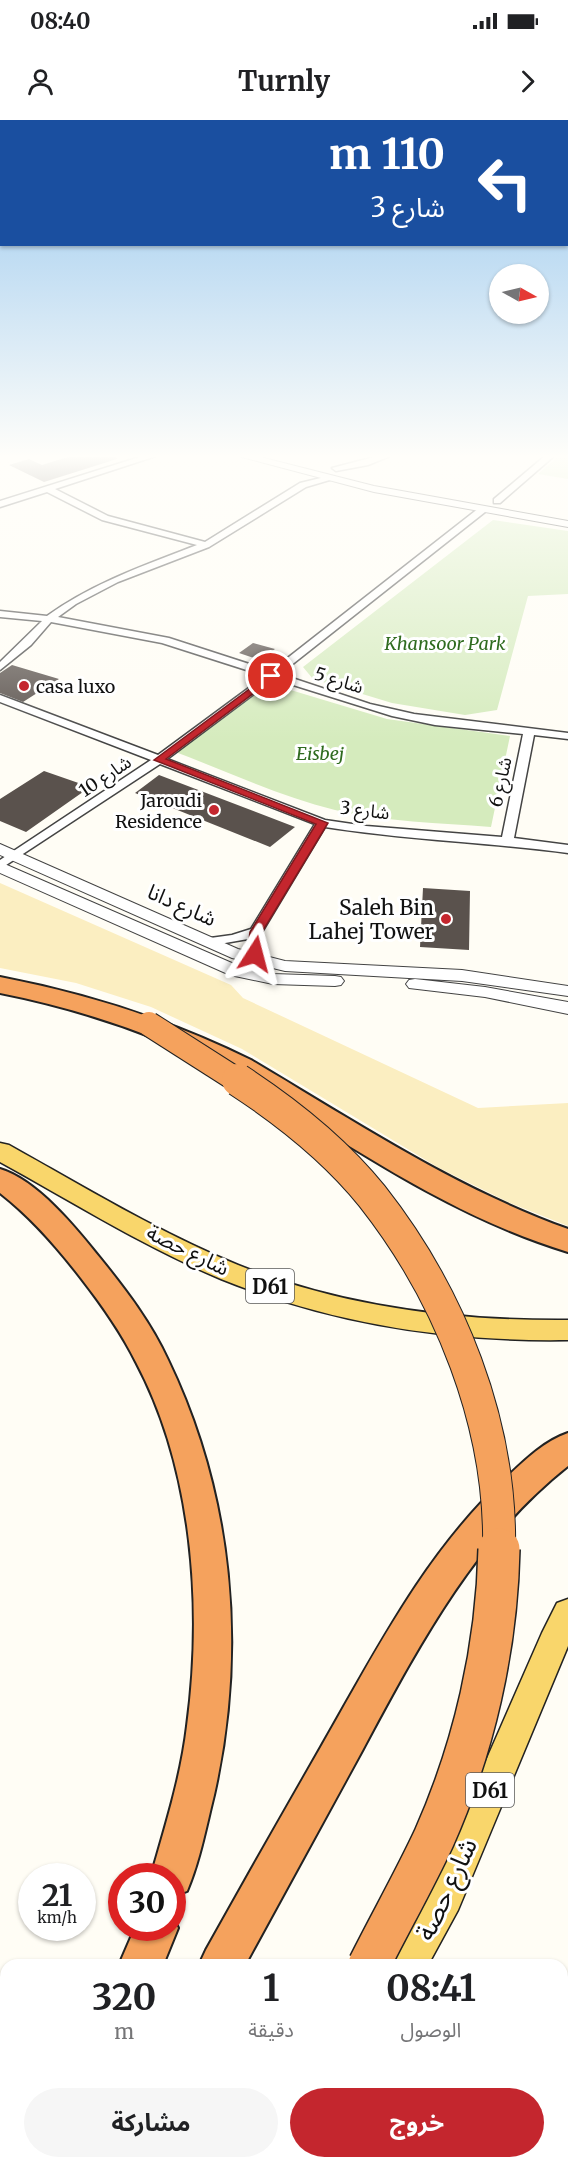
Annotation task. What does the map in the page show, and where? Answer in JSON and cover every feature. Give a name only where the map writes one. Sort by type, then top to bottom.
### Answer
[{"type":"highway","points":[[0,985],[69,999],[149,1024],[191,1041],[241,1066],[453,1193],[526,1227],[568,1241]]},
{"type":"highway","points":[[149,1024],[296,1121],[364,1186],[394,1223],[421,1264],[444,1309],[464,1357],[493,1465],[499,1525],[498,1589],[489,1651],[473,1721],[452,1794],[421,1868],[372,1959]]},
{"type":"highway","points":[[0,1179],[56,1227],[95,1270],[120,1305],[147,1348],[177,1414],[195,1473],[206,1535],[211,1591],[212,1649],[207,1727],[190,1809],[175,1863]]},
{"type":"highway","points":[[224,1959],[418,1612],[459,1551],[505,1499],[568,1447]]},
{"type":"highway","points":[[143,1959],[151,1941]]},
{"type":"main road","name":"شارع حصة","points":[[0,1151],[176,1247],[230,1272],[287,1293],[348,1309],[413,1322],[479,1329],[568,1330]]},
{"type":"main road","name":"شارع حصة","points":[[411,1959],[445,1897],[553,1643],[568,1613]]},
{"type":"street","points":[[0,667],[49,619],[73,602],[115,580],[189,552]]},
{"type":"street","name":"شارع 10","points":[[0,866],[159,760],[271,676],[429,552]]},
{"type":"street","name":"شارع 5","points":[[0,614],[95,626],[167,642],[394,713],[446,722],[568,736]]},
{"type":"street","name":"شارع 3","points":[[0,698],[322,823],[377,831],[507,841],[568,849]]},
{"type":"street","name":"شارع 6","points":[[507,841],[529,731]]},
{"type":"street","points":[[259,962],[254,947],[256,932],[322,823]]},
{"type":"street","name":"شارع دانا","points":[[0,849],[232,953],[259,962],[285,966],[445,973],[506,980],[568,991]]},
{"type":"street","name":"شارع دانا","points":[[0,866],[220,965],[254,976],[292,981],[437,986],[496,994],[568,1008]]},
{"type":"street","points":[[208,942],[234,939],[256,932]]},
{"type":"green space","name":"Khansoor Park","points":[[452,552],[568,552],[568,594],[528,596],[497,710],[465,715],[392,703],[313,679],[303,667]]},
{"type":"green space","name":"Eisbej","points":[[264,682],[387,719],[510,736],[491,827],[393,820],[335,810],[272,790],[170,750]]},
{"type":"sand","points":[[0,883],[231,985],[243,998],[478,1108],[568,1103],[568,1226],[510,1203],[439,1168],[242,1049],[151,1007],[76,983],[0,968]]},
{"type":"building","points":[[253,643],[275,649],[260,660],[239,653]]},
{"type":"building","name":"casa luxo","points":[[12,665],[59,679],[23,702],[0,693],[0,673]]},
{"type":"building","points":[[44,771],[90,787],[26,832],[0,821],[0,799]]},
{"type":"building","name":"Jaroudi Residence","points":[[159,775],[295,827],[270,847],[135,793]]},
{"type":"building","name":"Saleh Bin Lahej Tower","points":[[423,888],[470,891],[469,950],[420,947]]},
{"type":"place","name":"casa luxo","points":[[24,686]]},
{"type":"place","name":"Jaroudi Residence","points":[[214,810]]},
{"type":"place","name":"Saleh Bin Lahej Tower","points":[[446,919]]},
{"type":"route","points":[[255,954],[256,932],[322,823],[159,760],[271,676]]}]
